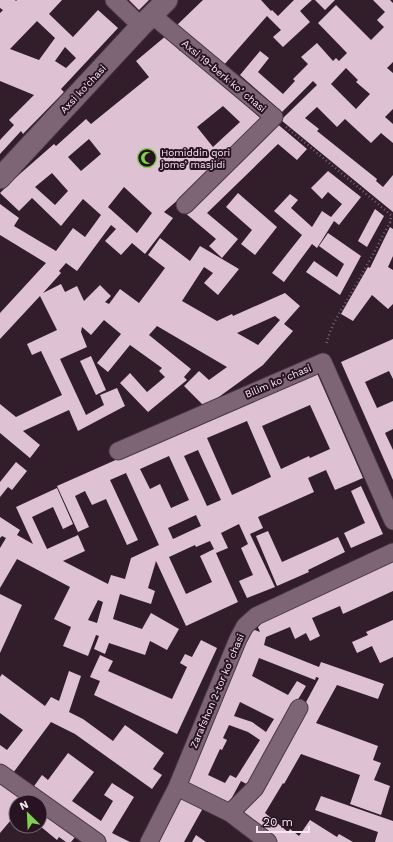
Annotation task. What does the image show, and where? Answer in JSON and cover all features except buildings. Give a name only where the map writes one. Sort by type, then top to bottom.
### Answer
[{"type":"street","name":"Аxsi 19-berk koʼchasi","points":[[114,0],[147,20],[274,117],[185,205]]},
{"type":"street","name":"Axsi ko'chasi","points":[[0,178],[167,0]]},
{"type":"street","name":"Bilim koʻchasi","points":[[118,451],[323,362],[390,504],[393,521]]},
{"type":"street","name":"Zarafshon 2-tor koʼchasi","points":[[149,842],[177,787],[244,626],[256,616],[393,552]]},
{"type":"street","points":[[230,813],[255,788],[299,708]]},
{"type":"street","points":[[0,773],[97,842]]},
{"type":"street","points":[[177,787],[230,813],[268,842]]},
{"type":"path","points":[[274,117],[389,213],[391,217],[390,222],[369,263],[335,322],[328,337],[323,362]]},
{"type":"place","name":"Homiddin qori jome’ masjidi","points":[[147,158]]}]
